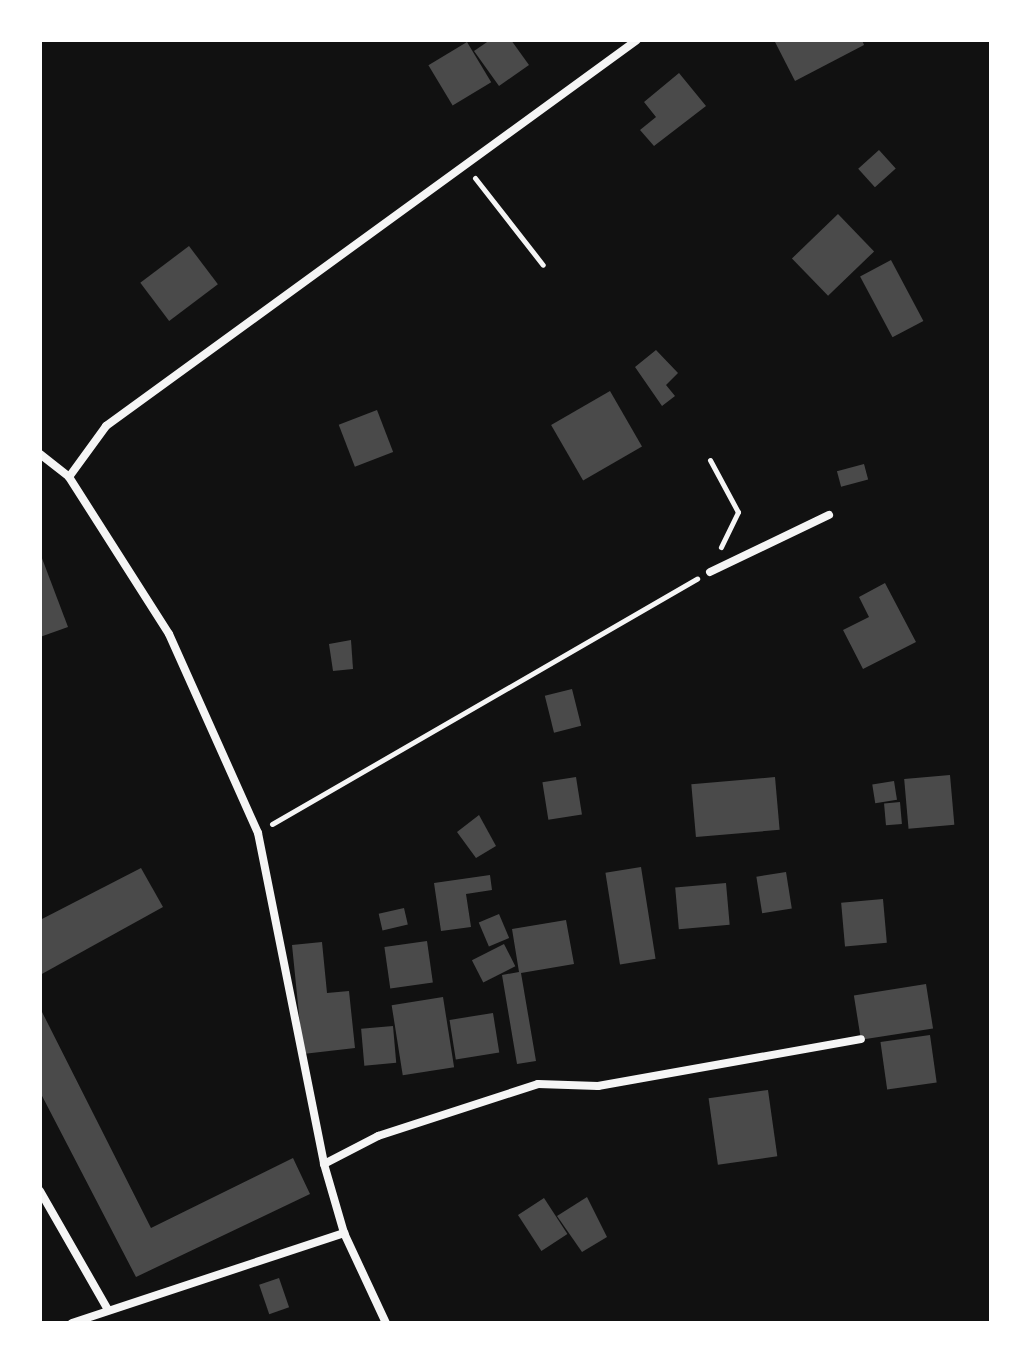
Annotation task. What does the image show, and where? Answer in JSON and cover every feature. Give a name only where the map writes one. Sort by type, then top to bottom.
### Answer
[{"type":"street","points":[[69,477],[106,426],[637,40]]},
{"type":"street","points":[[40,454],[69,477],[169,634],[258,833],[324,1164],[344,1233],[386,1323]]},
{"type":"street","points":[[710,572],[829,515]]},
{"type":"street","points":[[324,1164],[378,1136],[538,1084],[598,1086],[861,1039]]},
{"type":"street","points":[[40,1191],[107,1308]]},
{"type":"street","points":[[72,1323],[107,1308],[344,1233]]},
{"type":"path","points":[[465,165],[543,265]]},
{"type":"path","points":[[258,833],[710,572],[738,512],[710,460]]},
{"type":"building","points":[[490,40],[511,40],[529,65],[499,86],[474,51]]},
{"type":"building","points":[[774,40],[862,40],[864,45],[795,81]]},
{"type":"building","points":[[467,42],[491,82],[453,105],[428,65]]},
{"type":"building","points":[[679,73],[706,106],[654,146],[640,130],[656,117],[644,102]]},
{"type":"building","points":[[879,150],[896,169],[875,187],[858,169]]},
{"type":"building","points":[[838,214],[874,251],[828,296],[792,258]]},
{"type":"building","points":[[189,246],[218,284],[169,321],[140,283]]},
{"type":"building","points":[[891,260],[923,321],[892,337],[860,276]]},
{"type":"building","points":[[656,350],[678,373],[666,385],[675,396],[662,406],[635,367]]},
{"type":"building","points":[[610,391],[642,446],[583,480],[551,425]]},
{"type":"building","points":[[377,410],[393,452],[355,467],[339,425]]},
{"type":"building","points":[[864,464],[868,479],[841,487],[837,471]]},
{"type":"building","points":[[40,553],[68,627],[40,637]]},
{"type":"building","points":[[885,583],[916,642],[863,669],[843,630],[869,617],[859,597]]},
{"type":"building","points":[[351,640],[353,669],[333,671],[329,644]]},
{"type":"building","points":[[572,689],[581,726],[554,733],[545,696]]},
{"type":"building","points":[[950,775],[954,825],[909,829],[904,779]]},
{"type":"building","points":[[576,777],[582,815],[548,820],[542,782]]},
{"type":"building","points":[[775,777],[780,830],[696,837],[691,784]]},
{"type":"building","points":[[894,781],[897,800],[875,803],[872,784]]},
{"type":"building","points":[[900,802],[902,824],[886,825],[884,803]]},
{"type":"building","points":[[479,815],[496,846],[476,858],[457,832]]},
{"type":"building","points":[[641,867],[656,959],[620,964],[605,873]]},
{"type":"building","points":[[141,868],[163,907],[40,975],[40,920]]},
{"type":"building","points":[[786,872],[792,909],[762,913],[756,877]]},
{"type":"building","points":[[490,875],[492,890],[466,894],[471,927],[441,931],[434,883]]},
{"type":"building","points":[[726,883],[730,925],[679,929],[675,887]]},
{"type":"building","points":[[883,899],[887,943],[845,946],[841,903]]},
{"type":"building","points":[[404,908],[408,925],[382,930],[379,914]]},
{"type":"building","points":[[499,914],[509,938],[489,947],[479,923]]},
{"type":"building","points":[[566,920],[574,964],[521,973],[536,1061],[517,1064],[502,975],[519,972],[512,929]]},
{"type":"building","points":[[427,941],[433,983],[390,989],[384,947]]},
{"type":"building","points":[[322,942],[327,993],[349,991],[355,1048],[303,1054],[292,945]]},
{"type":"building","points":[[504,944],[515,966],[483,983],[472,960]]},
{"type":"building","points":[[926,984],[933,1028],[861,1040],[854,995]]},
{"type":"building","points":[[443,997],[454,1067],[403,1075],[392,1005]]},
{"type":"building","points":[[40,1008],[151,1228],[293,1158],[310,1194],[136,1277],[40,1092]]},
{"type":"building","points":[[493,1013],[499,1053],[456,1059],[450,1020]]},
{"type":"building","points":[[393,1026],[396,1063],[364,1066],[361,1029]]},
{"type":"building","points":[[930,1035],[937,1083],[887,1089],[880,1042]]},
{"type":"building","points":[[768,1090],[777,1156],[718,1165],[709,1098]]},
{"type":"building","points":[[587,1197],[607,1237],[582,1252],[557,1216]]},
{"type":"building","points":[[544,1198],[567,1234],[541,1251],[518,1215]]},
{"type":"building","points":[[279,1278],[289,1307],[269,1314],[259,1285]]}]
